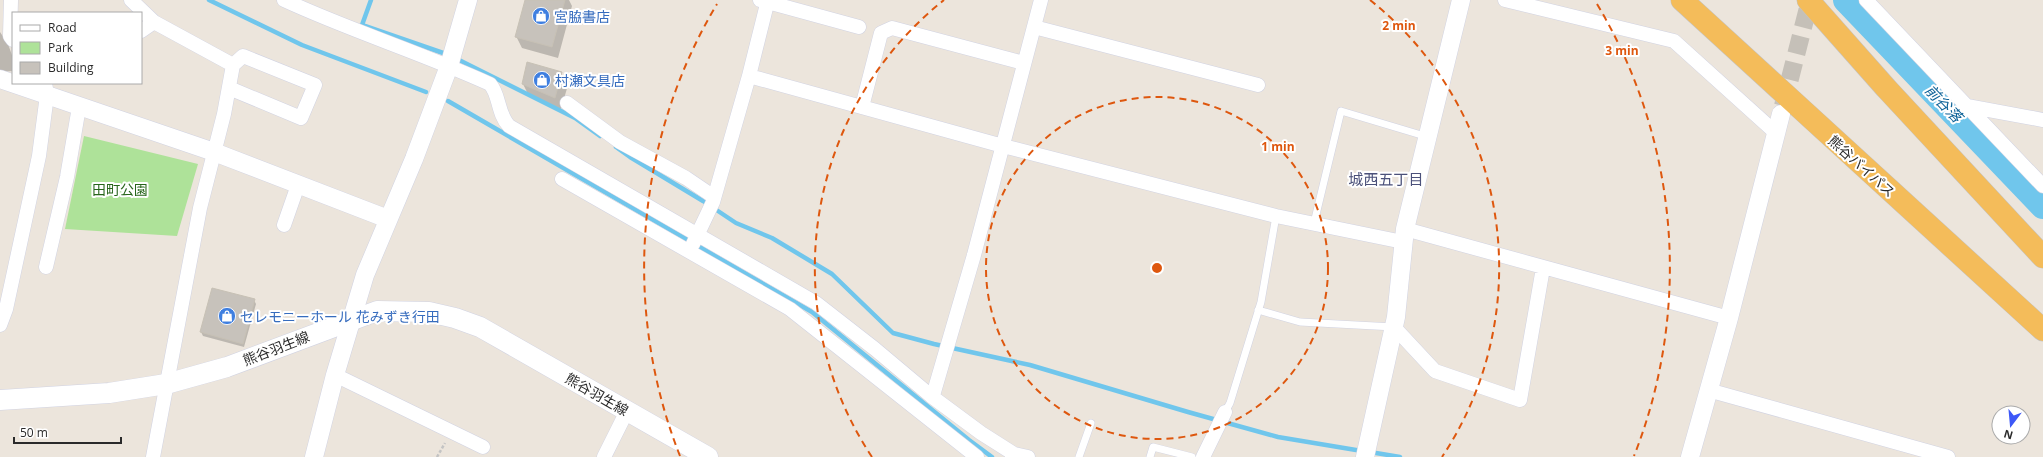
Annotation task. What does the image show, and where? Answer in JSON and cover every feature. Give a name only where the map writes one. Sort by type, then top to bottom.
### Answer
[{"type":"highway","name":"熊谷バイパス","points":[[1682,0],[2043,330]]},
{"type":"highway","points":[[1808,0],[1886,88],[2043,257]]},
{"type":"main road","name":"熊谷羽生線","points":[[0,400],[109,393],[166,384],[227,367],[377,311],[429,312],[455,318],[480,327],[708,457]]},
{"type":"street","points":[[11,0],[10,36],[12,39]]},
{"type":"street","points":[[131,0],[154,22],[233,65]]},
{"type":"street","points":[[284,0],[324,18],[451,59],[490,84],[493,88],[501,116],[509,126],[694,243],[790,309],[977,457]]},
{"type":"street","points":[[315,457],[335,375],[366,275],[414,159],[451,59],[468,0]]},
{"type":"street","points":[[931,396],[934,392],[974,255],[1040,0]]},
{"type":"street","points":[[1367,450],[1394,327],[1404,235],[1461,0]]},
{"type":"street","points":[[1505,0],[1674,41],[1776,133]]},
{"type":"street","points":[[1866,0],[2043,186]]},
{"type":"street","points":[[694,243],[712,203],[749,76],[765,1],[859,27]]},
{"type":"street","points":[[142,30],[154,22]]},
{"type":"street","points":[[1034,27],[1258,85]]},
{"type":"street","points":[[862,107],[881,33],[892,28],[1024,63]]},
{"type":"street","points":[[153,457],[200,208],[229,88],[233,65],[243,56],[315,85],[301,118],[229,88]]},
{"type":"street","points":[[749,76],[1003,146],[1276,216],[1314,223],[1404,235],[1543,268],[1729,318]]},
{"type":"street","points":[[0,79],[12,82]]},
{"type":"street","points":[[23,84],[46,89],[79,107],[214,152],[388,219]]},
{"type":"street","points":[[0,325],[6,309],[39,156],[46,89]]},
{"type":"street","points":[[567,102],[620,142],[686,178],[712,203]]},
{"type":"street","points":[[1967,106],[2042,116]]},
{"type":"street","points":[[46,267],[67,177],[79,107]]},
{"type":"street","points":[[1690,457],[1729,318],[1781,114]]},
{"type":"street","points":[[562,179],[816,303],[875,349],[931,396],[981,433],[1013,455],[1028,457]]},
{"type":"street","points":[[284,225],[298,185]]},
{"type":"street","points":[[1394,327],[1435,371],[1520,400],[1543,268]]},
{"type":"street","points":[[335,375],[483,447]]},
{"type":"street","points":[[1708,390],[1948,457]]},
{"type":"street","points":[[604,457],[627,411]]},
{"type":"street","points":[[1203,457],[1225,412]]},
{"type":"lane","points":[[1314,223],[1341,111],[1428,137]]},
{"type":"lane","points":[[1225,412],[1230,403],[1258,310],[1276,216]]},
{"type":"lane","points":[[1258,310],[1300,322],[1394,327]]},
{"type":"lane","points":[[1080,457],[1091,423]]},
{"type":"lane","points":[[1150,457],[1153,447],[1192,457]]},
{"type":"green space","name":"田町公園","points":[[84,136],[198,164],[177,236],[65,229]]},
{"type":"building","points":[[525,0],[565,0],[552,47],[515,37]]},
{"type":"building","points":[[527,62],[562,72],[555,98],[522,84]]},
{"type":"building","points":[[212,288],[255,299],[243,344],[200,332]]},
{"type":"waterway","points":[[209,0],[302,45],[426,92]]},
{"type":"waterway","points":[[371,0],[362,25],[449,55]]},
{"type":"waterway","name":"前谷落","points":[[1846,0],[2043,206]]},
{"type":"waterway","points":[[455,58],[575,118],[600,136]]},
{"type":"waterway","points":[[448,101],[812,312],[992,457]]},
{"type":"waterway","points":[[616,147],[736,223],[772,238],[832,274],[893,333],[934,344],[1030,365],[1278,437],[1362,451]]},
{"type":"waterway","points":[[1370,452],[1400,457]]},
{"type":"tunnel","points":[[1783,106],[1810,0]]},
{"type":"place","name":"宮脇書店","points":[[541,16]]},
{"type":"place","name":"村瀬文具店","points":[[542,80]]},
{"type":"place","name":"セレモニーホール 花みずき行田","points":[[227,316]]},
{"type":"district","name":"城西五丁目","points":[[1386,179]]}]
